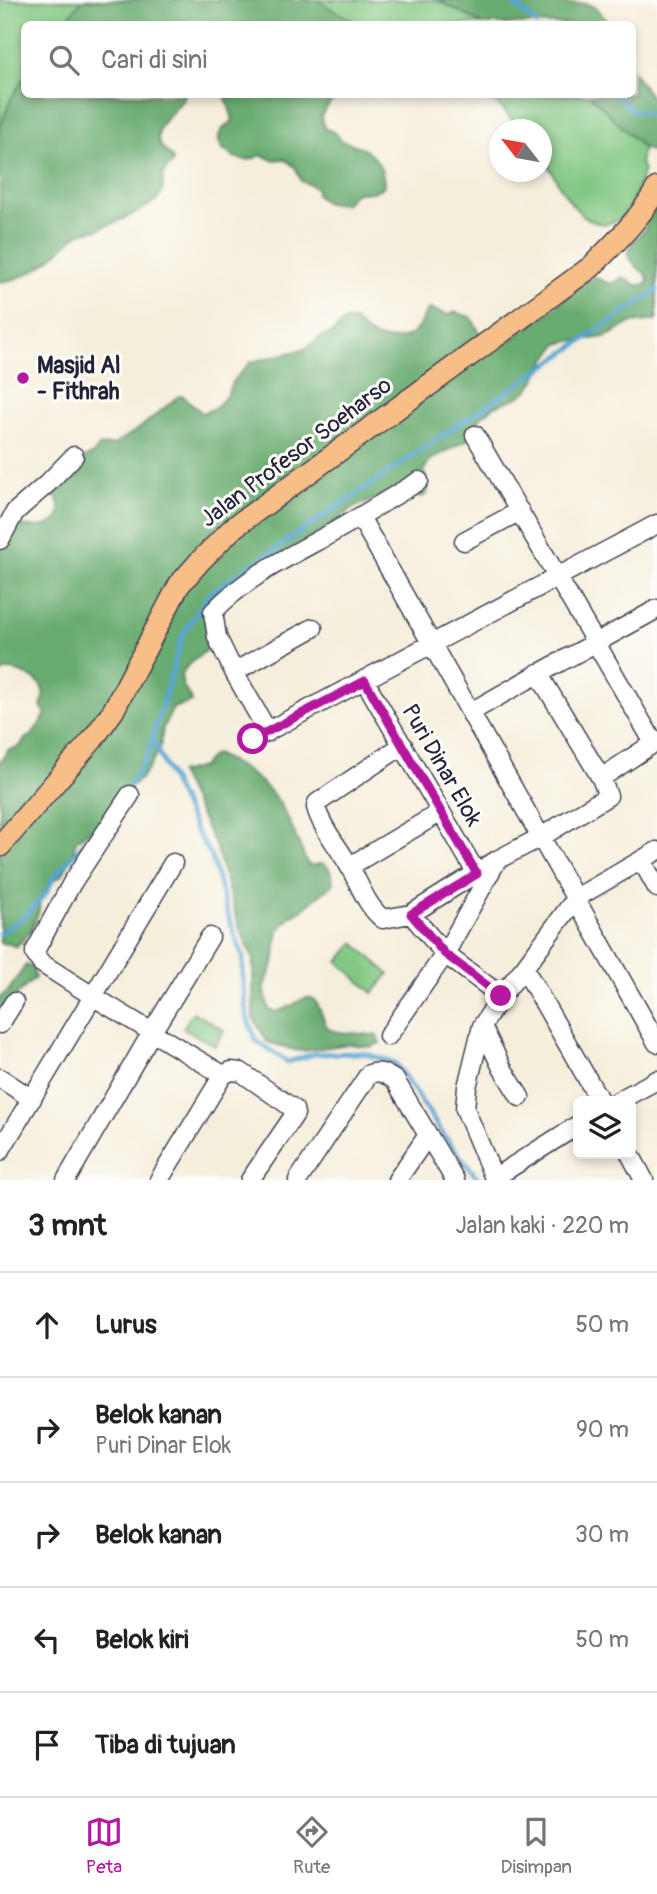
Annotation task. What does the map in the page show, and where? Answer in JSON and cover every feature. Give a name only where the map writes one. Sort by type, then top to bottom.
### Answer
[{"type":"main road","name":"Jalan Profesor Soeharso","points":[[0,846],[113,711],[179,585],[200,561],[233,528],[591,267],[626,232],[657,188]]},
{"type":"street","points":[[475,435],[656,742],[601,778]]},
{"type":"street","points":[[0,540],[15,512],[74,456]]},
{"type":"street","points":[[419,481],[251,578],[229,594],[212,612],[217,637],[261,736],[657,524]]},
{"type":"street","points":[[464,541],[520,511]]},
{"type":"street","points":[[360,517],[657,1042]]},
{"type":"street","points":[[471,712],[657,609]]},
{"type":"street","points":[[234,672],[313,628]]},
{"type":"street","points":[[403,745],[317,803],[316,810],[350,866],[364,896],[381,918],[411,914],[497,860],[606,799],[608,795],[601,778],[538,673]]},
{"type":"street","name":"Puri Dinar Elok","points":[[365,681],[477,874]]},
{"type":"street","points":[[130,795],[72,883],[35,954],[41,963],[93,997],[223,1075]]},
{"type":"street","points":[[350,866],[441,812]]},
{"type":"street","points":[[573,1128],[495,1179],[465,1109],[467,1087],[482,1026],[501,996],[576,898],[650,856],[657,888]]},
{"type":"street","points":[[388,1036],[445,954],[497,860]]},
{"type":"street","points":[[0,1151],[173,863]]},
{"type":"street","points":[[411,914],[445,954],[501,996]]},
{"type":"street","points":[[66,1180],[210,937]]},
{"type":"street","points":[[524,968],[597,1096]]},
{"type":"street","points":[[0,1024],[14,1002]]},
{"type":"street","points":[[482,1026],[502,1068],[520,1097]]},
{"type":"street","points":[[159,1180],[223,1075],[232,1071],[241,1072],[296,1111],[250,1180]]},
{"type":"street","points":[[298,1180],[369,1074],[375,1072],[383,1072],[395,1080],[455,1180]]},
{"type":"street","points":[[0,1078],[32,1099]]},
{"type":"street","points":[[627,1096],[657,1080]]},
{"type":"street","points":[[397,1180],[428,1135]]},
{"type":"street","points":[[632,1159],[644,1180]]},
{"type":"green space","points":[[0,0],[82,0],[65,21],[21,21],[21,82],[11,99],[0,129]]},
{"type":"green space","points":[[82,0],[316,0],[353,21],[65,21]]},
{"type":"green space","points":[[316,0],[438,0],[477,21],[353,21]]},
{"type":"green space","points":[[438,0],[563,0],[567,5],[584,4],[594,7],[608,21],[477,21]]},
{"type":"green space","points":[[636,75],[657,102],[657,147],[650,151],[643,148],[593,98],[636,98]]},
{"type":"green space","points":[[21,82],[21,98],[184,98],[163,123],[158,135],[160,144],[173,159],[164,172],[160,196],[143,209],[120,220],[79,234],[33,271],[0,282],[0,129],[11,99]]},
{"type":"green space","points":[[226,98],[336,98],[321,116],[325,129],[335,133],[341,141],[358,146],[372,155],[381,168],[384,186],[371,192],[356,192],[346,203],[329,203],[316,194],[315,187],[301,181],[295,167],[284,159],[272,160],[262,155],[246,160],[225,151],[219,137],[221,131],[233,120]]},
{"type":"green space","points":[[488,98],[593,98],[643,148],[640,163],[644,170],[621,217],[605,224],[595,222],[585,217],[568,199],[552,172],[552,119],[511,119]]},
{"type":"green space","points":[[657,202],[657,320],[631,323],[606,337],[558,344],[528,390],[495,406],[481,417],[467,440],[430,460],[424,470],[428,487],[426,494],[418,497],[412,493],[370,501],[355,507],[225,602],[208,649],[188,665],[181,675],[183,686],[192,702],[173,708],[163,728],[160,748],[149,768],[127,789],[102,826],[89,831],[76,841],[72,857],[63,874],[52,882],[40,898],[39,911],[31,931],[16,947],[0,943],[0,762],[8,750],[19,747],[32,735],[46,714],[41,706],[43,690],[36,681],[9,670],[0,674],[0,521],[35,527],[52,523],[58,518],[60,510],[53,483],[78,460],[92,455],[100,446],[114,445],[179,396],[183,396],[202,413],[216,408],[227,395],[233,381],[251,362],[305,349],[321,337],[332,333],[345,320],[355,321],[372,336],[399,339],[412,334],[418,328],[427,310],[449,315],[455,312],[471,317],[482,337],[502,342],[514,338],[594,276],[608,283],[622,277],[637,285],[644,284],[648,282],[647,275],[628,256],[631,245],[644,230]]},
{"type":"green space","points":[[215,754],[244,769],[271,792],[287,816],[308,865],[322,863],[329,868],[334,884],[292,915],[280,929],[275,959],[264,988],[269,1010],[276,1012],[310,998],[318,1005],[329,1029],[377,1036],[380,1043],[371,1047],[349,1044],[303,1051],[267,1042],[253,1017],[253,958],[239,927],[216,847],[179,773],[202,767]]},
{"type":"green space","points":[[354,943],[389,974],[373,993],[338,962]]},
{"type":"green space","points":[[26,965],[33,967],[35,978],[0,1010],[0,997],[8,991]]},
{"type":"green space","points":[[193,1012],[224,1030],[215,1046],[183,1028]]},
{"type":"waterway","points":[[509,0],[534,21]]},
{"type":"waterway","points":[[619,98],[632,110],[657,115]]},
{"type":"waterway","points":[[124,793],[146,760],[183,634],[209,594],[657,290]]},
{"type":"waterway","points":[[153,741],[197,833],[211,855],[243,957],[247,1017],[256,1041],[288,1062],[314,1054],[363,1053],[395,1063],[442,1133],[479,1180]]},
{"type":"waterway","points":[[0,933],[24,917],[47,892],[53,878],[102,823]]},
{"type":"place","name":"Masjid Al - Fithrah","points":[[23,378]]},
{"type":"route","points":[[253,739],[365,681],[477,874],[411,914],[445,954],[501,996]]}]
